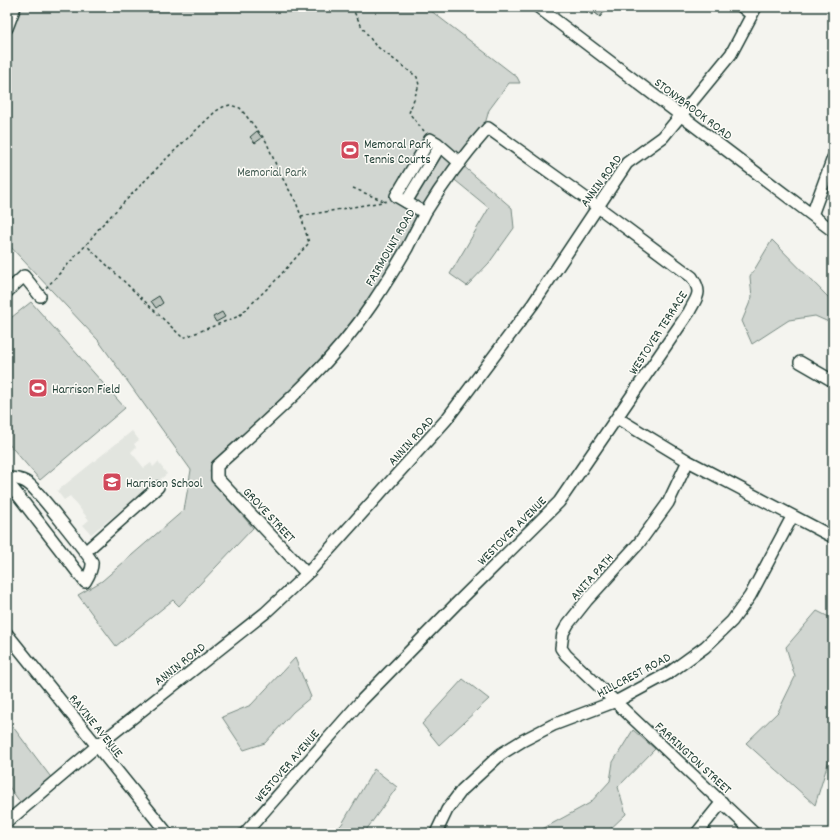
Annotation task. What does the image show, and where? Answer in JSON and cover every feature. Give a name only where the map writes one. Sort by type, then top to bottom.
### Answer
[{"type":"street","points":[[7,28],[15,7]]},
{"type":"street","name":"STONYBROOK ROAD","points":[[538,7],[833,231]]},
{"type":"street","points":[[742,7],[754,11]]},
{"type":"street","name":"ANNIN ROAD","points":[[7,822],[97,746],[265,613],[307,574],[446,420],[533,304],[627,163],[663,137],[731,54],[754,11]]},
{"type":"street","name":"FAIRMOUNT ROAD","points":[[216,472],[217,466],[294,395],[346,340],[372,304],[406,250],[425,213],[449,177],[470,148],[488,128],[598,207]]},
{"type":"street","points":[[425,213],[406,202],[391,199],[430,139],[460,163]]},
{"type":"street","points":[[406,202],[440,146]]},
{"type":"street","points":[[812,214],[833,158]]},
{"type":"street","name":"WESTOVER TERRACE","points":[[598,207],[692,277],[697,285],[698,295],[689,312],[617,418]]},
{"type":"street","points":[[7,292],[24,276],[40,296]]},
{"type":"street","points":[[800,362],[833,381]]},
{"type":"street","points":[[617,418],[688,461],[792,517],[833,537]]},
{"type":"street","name":"WESTOVER AVENUE","points":[[245,833],[362,700],[559,502],[617,418]]},
{"type":"street","name":"ANITA PATH","points":[[615,702],[566,655],[561,648],[563,634],[568,624],[587,600],[640,543],[668,503],[688,461]]},
{"type":"street","name":"GROVE STREET","points":[[216,472],[217,478],[307,574]]},
{"type":"street","points":[[7,479],[12,477],[30,484],[92,561],[92,569],[85,582],[14,490],[7,484]]},
{"type":"street","points":[[85,552],[158,487]]},
{"type":"street","name":"HILLCREST ROAD","points":[[436,833],[447,810],[462,790],[501,754],[553,725],[615,702],[669,673],[705,647],[732,620],[750,596],[792,517]]},
{"type":"street","name":"RAVINE AVENUE","points":[[7,634],[167,833]]},
{"type":"street","name":"FARRINGTON STREET","points":[[615,702],[754,833]]},
{"type":"street","points":[[697,833],[722,802]]},
{"type":"path","points":[[353,7],[353,10],[362,27],[375,44],[418,77],[419,85],[409,113],[430,139]]},
{"type":"path","points":[[40,296],[86,245],[100,227],[167,158],[216,111],[230,105],[240,108],[266,140],[279,172],[296,202],[309,243],[275,281],[239,316],[183,338],[86,245]]},
{"type":"path","points":[[353,188],[391,199]]},
{"type":"path","points":[[301,216],[391,199]]},
{"type":"shaded area","name":"Harrison School","points":[[132,431],[139,440],[134,444],[136,447],[131,452],[144,468],[151,463],[153,467],[158,462],[167,474],[91,534],[83,525],[89,520],[70,496],[64,500],[57,491]]},
{"type":"green space","name":"Memorial Park","points":[[18,7],[426,7],[517,77],[520,83],[509,83],[489,110],[485,124],[461,164],[512,208],[514,228],[489,263],[467,286],[450,274],[489,208],[445,172],[366,305],[340,338],[290,390],[212,463],[210,471],[212,480],[253,528],[179,606],[173,600],[116,646],[78,595],[102,581],[184,510],[191,470],[98,340],[7,243],[7,31]]},
{"type":"green space","points":[[772,240],[828,297],[833,299],[833,324],[815,316],[789,320],[752,344],[742,321],[752,297],[750,277]]},
{"type":"green space","name":"Harrison Field","points":[[31,302],[125,408],[40,480],[7,442],[7,321]]},
{"type":"green space","points":[[817,611],[833,619],[833,747],[815,805],[746,743],[778,712],[795,677],[786,647]]},
{"type":"green space","points":[[295,658],[311,697],[293,712],[265,743],[244,750],[222,717],[251,705]]},
{"type":"green space","points":[[463,679],[489,699],[439,745],[422,724]]},
{"type":"green space","points":[[7,719],[53,780],[20,802],[7,784]]},
{"type":"green space","points":[[633,730],[655,749],[618,787],[626,814],[606,833],[535,833],[590,803],[610,781],[613,762]]},
{"type":"green space","points":[[374,769],[397,787],[364,833],[333,833],[342,824]]},
{"type":"building","points":[[581,7],[608,7],[600,17],[594,12],[592,15]]},
{"type":"building","points":[[257,131],[262,138],[255,143],[250,137]]},
{"type":"building","points":[[159,296],[163,303],[156,308],[151,301]]},
{"type":"building","points":[[222,312],[225,317],[216,322],[213,317]]},
{"type":"place","name":"Memoral Park Tennis Courts","points":[[350,150]]},
{"type":"place","name":"Harrison Field","points":[[38,388]]},
{"type":"place","name":"Harrison School","points":[[112,482]]}]
